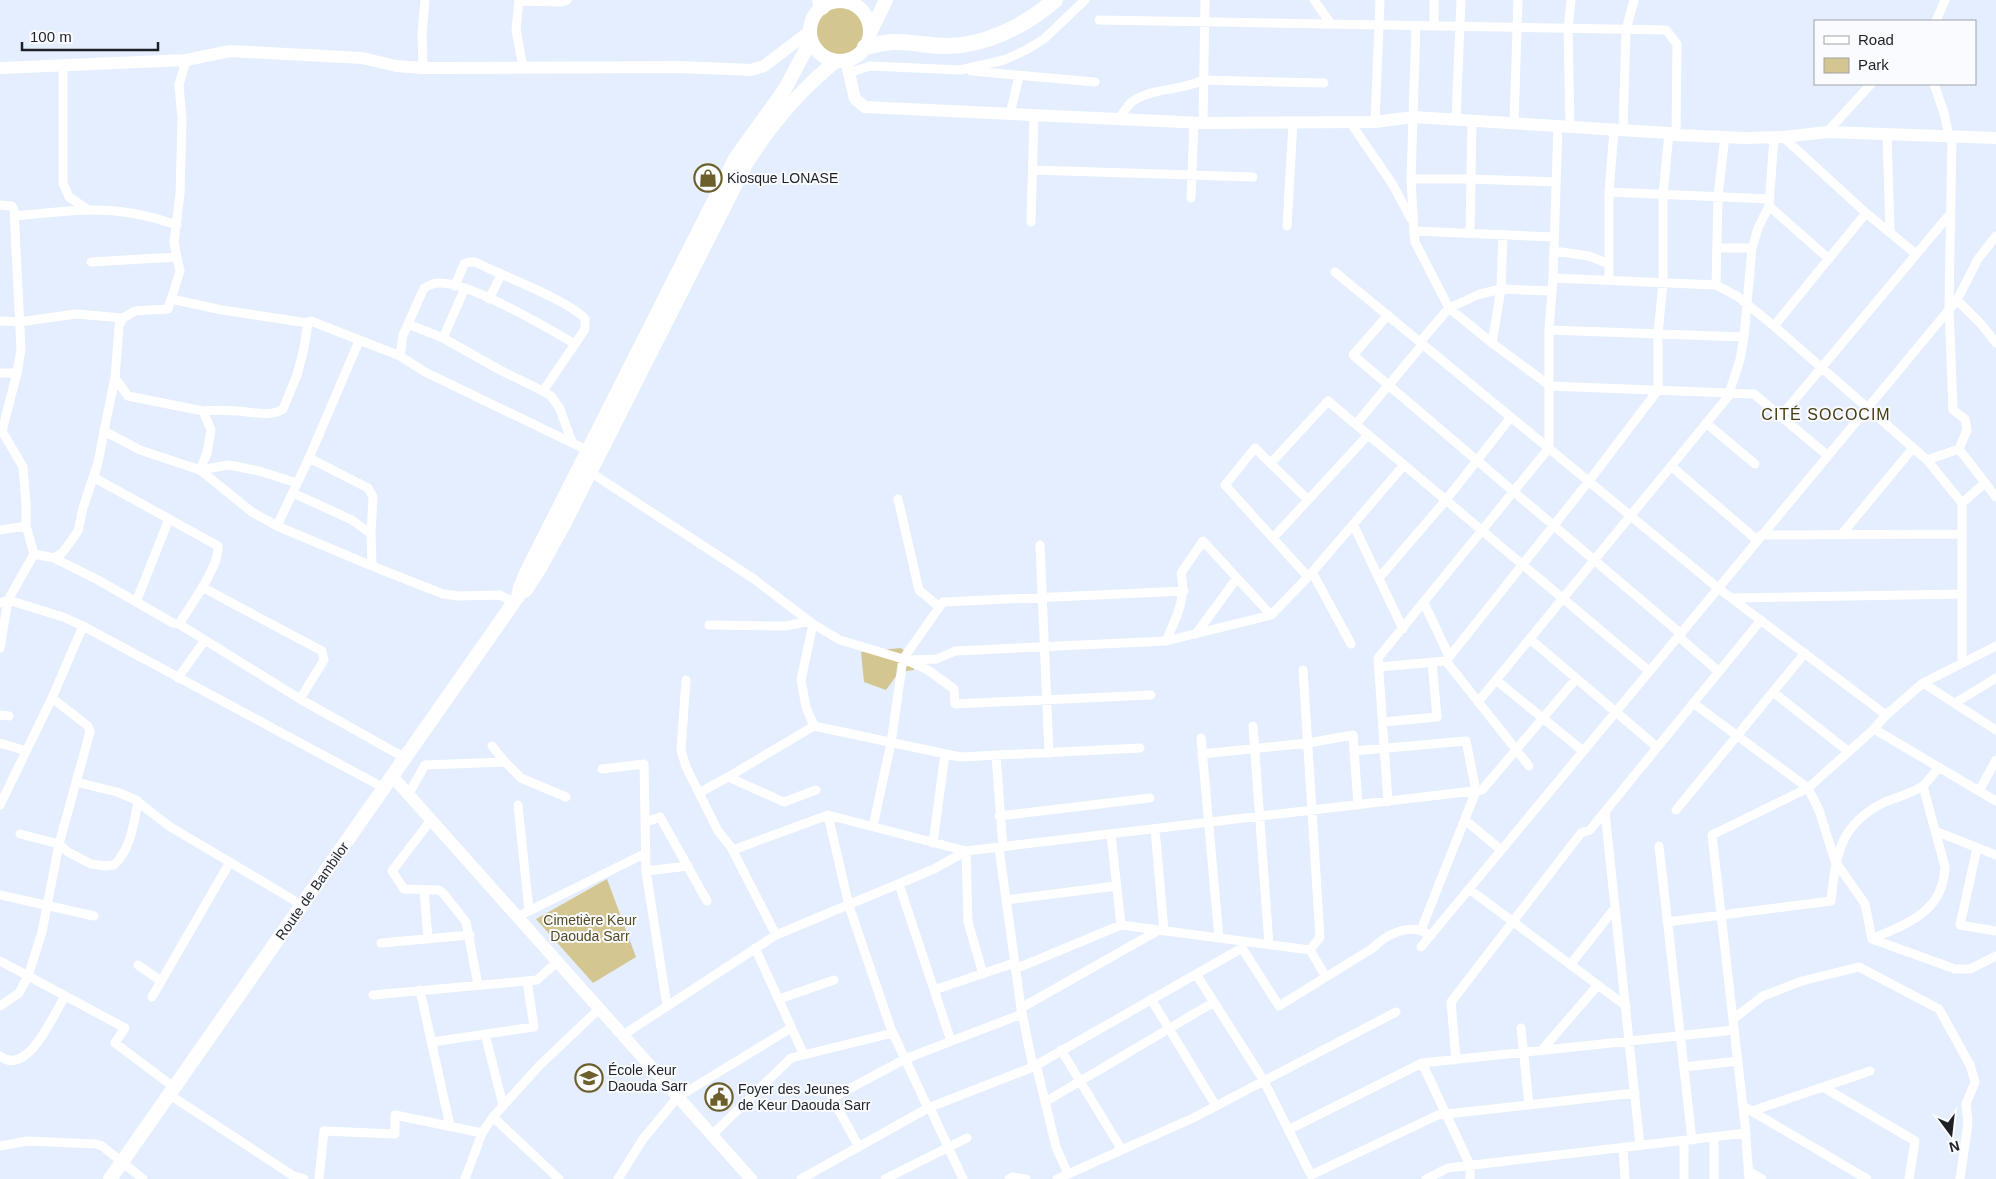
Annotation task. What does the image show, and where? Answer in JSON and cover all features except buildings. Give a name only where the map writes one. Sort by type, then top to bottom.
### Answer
[{"type":"highway","points":[[867,41],[945,46],[977,42],[1001,34],[1023,22],[1054,0]]},
{"type":"main road","points":[[516,600],[527,571],[736,157],[784,89],[810,36],[811,22],[821,3],[847,0],[863,11],[869,26],[867,41]]},
{"type":"main road","points":[[516,600],[526,590],[540,568],[746,164],[774,123],[794,99],[853,57],[867,41],[886,0]]},
{"type":"main road","points":[[810,36],[820,53],[843,64]]},
{"type":"main road","name":"Route de Bambilor","points":[[110,1179],[516,600]]},
{"type":"street","points":[[422,68],[425,0]]},
{"type":"street","points":[[523,67],[516,30],[519,0],[561,2],[567,0]]},
{"type":"street","points":[[960,70],[1004,60],[1026,50],[1044,38],[1085,0]]},
{"type":"street","points":[[1191,198],[1203,80],[1205,0]]},
{"type":"street","points":[[1314,0],[1331,24]]},
{"type":"street","points":[[1375,122],[1380,0]]},
{"type":"street","points":[[1434,0],[1434,26]]},
{"type":"street","points":[[1456,119],[1461,0]]},
{"type":"street","points":[[1514,123],[1518,0]]},
{"type":"street","points":[[1388,802],[1378,658],[1549,448],[1549,330],[1553,278],[1556,182],[1564,127],[1571,0]]},
{"type":"street","points":[[1609,280],[1608,192],[1618,130],[1626,30],[1634,0]]},
{"type":"street","points":[[1936,20],[1944,0]]},
{"type":"street","points":[[1099,20],[1666,30],[1677,44],[1673,134],[1663,194],[1663,283],[1658,334],[1658,390],[1554,526],[1447,658],[1432,662],[1379,667]]},
{"type":"street","points":[[1416,26],[1411,179],[1413,227],[1416,242],[1449,308],[1550,386],[1754,394],[1827,455]]},
{"type":"street","points":[[0,68],[186,60],[230,51],[362,58],[396,66],[422,68],[679,67],[752,70],[764,66],[810,36]]},
{"type":"street","points":[[0,321],[19,322],[76,314],[122,318],[135,311],[168,308],[180,271],[174,244],[180,194],[182,129],[179,85],[186,60]]},
{"type":"street","points":[[1095,82],[960,70],[843,64],[855,99],[865,107],[1198,123],[1375,122],[1413,117],[1725,136],[1779,137],[1827,132],[1996,138]]},
{"type":"street","points":[[63,65],[63,183],[69,197],[88,210]]},
{"type":"street","points":[[1010,114],[1019,76]]},
{"type":"street","points":[[1118,119],[1132,102],[1153,92],[1193,85],[1203,80],[1324,83]]},
{"type":"street","points":[[1827,132],[1871,85]]},
{"type":"street","points":[[1927,460],[1959,449],[1967,430],[1966,422],[1953,410],[1949,307],[1951,136],[1934,85]]},
{"type":"street","points":[[1031,222],[1034,116]]},
{"type":"street","points":[[1470,233],[1472,120]]},
{"type":"street","points":[[1350,122],[1394,185],[1413,227]]},
{"type":"street","points":[[1287,226],[1293,123]]},
{"type":"street","points":[[1887,134],[1890,231]]},
{"type":"street","points":[[1716,285],[1718,196],[1725,136]]},
{"type":"street","points":[[1478,702],[1730,393],[1740,360],[1744,337],[1752,248],[1758,228],[1770,203],[1779,137]]},
{"type":"street","points":[[1779,137],[1916,254]]},
{"type":"street","points":[[1033,170],[1253,177]]},
{"type":"street","points":[[1411,179],[1556,182]]},
{"type":"street","points":[[1608,192],[1718,196],[1770,203],[1829,259]]},
{"type":"street","points":[[0,205],[12,206],[15,216],[20,349],[17,373],[2,431],[23,467],[26,526],[34,554],[4,602],[0,648]]},
{"type":"street","points":[[15,216],[88,210],[123,211],[150,216],[176,225]]},
{"type":"street","points":[[1774,326],[1866,213]]},
{"type":"street","points":[[1781,416],[1950,214]]},
{"type":"street","points":[[1413,227],[1470,233],[1554,237]]},
{"type":"street","points":[[1492,343],[1501,289],[1503,234]]},
{"type":"street","points":[[1421,948],[1949,307],[1957,300],[1968,274],[1996,236]]},
{"type":"street","points":[[1717,248],[1752,248]]},
{"type":"street","points":[[1554,251],[1589,256],[1609,264]]},
{"type":"street","points":[[91,262],[177,257]]},
{"type":"street","points":[[455,286],[464,264],[475,262],[582,315],[585,319],[585,329],[544,390]]},
{"type":"street","points":[[1335,272],[1718,588],[1886,714]]},
{"type":"street","points":[[489,299],[500,275]]},
{"type":"street","points":[[1553,278],[1716,285],[1737,296],[1774,326],[1927,460],[1962,503],[1962,663]]},
{"type":"street","points":[[400,356],[402,335],[424,288],[430,284],[440,282],[465,288],[489,299],[546,327],[575,344]]},
{"type":"street","points":[[443,338],[465,288]]},
{"type":"street","points":[[1356,424],[1449,308],[1480,294],[1501,289],[1552,291]]},
{"type":"street","points":[[171,299],[222,310],[308,323],[311,321],[317,322],[359,341],[400,356],[425,372],[589,450]]},
{"type":"street","points":[[1957,300],[1981,324],[1996,343]]},
{"type":"street","points":[[1388,315],[1353,355],[1594,560],[1718,672]]},
{"type":"street","points":[[54,558],[62,552],[78,531],[104,432],[115,378],[119,326],[122,318]]},
{"type":"street","points":[[115,378],[128,396],[203,411],[228,410],[266,414],[278,412],[283,409],[297,375],[308,323]]},
{"type":"street","points":[[408,324],[443,338],[500,370],[544,390],[559,407],[572,442]]},
{"type":"street","points":[[1549,330],[1744,337]]},
{"type":"street","points":[[277,526],[309,458],[359,341]]},
{"type":"street","points":[[0,373],[17,373]]},
{"type":"street","points":[[1271,463],[1328,401],[1649,671]]},
{"type":"street","points":[[200,470],[207,453],[211,430],[203,411]]},
{"type":"street","points":[[1379,578],[1446,500],[1511,417]]},
{"type":"street","points":[[1706,423],[1755,464]]},
{"type":"street","points":[[104,432],[140,450],[200,470],[252,512],[277,526],[372,566],[442,594],[458,596],[500,595],[516,600]]},
{"type":"street","points":[[1273,538],[1368,434]]},
{"type":"street","points":[[1308,500],[1255,448],[1225,485],[1310,575],[1351,644]]},
{"type":"street","points":[[1841,535],[1913,448]]},
{"type":"street","points":[[1959,449],[1996,497]]},
{"type":"street","points":[[309,458],[368,488],[373,497],[372,566]]},
{"type":"street","points":[[902,659],[936,659],[956,651],[1166,641],[1271,615],[1310,575],[1404,464]]},
{"type":"street","points":[[200,470],[229,465],[259,471],[297,483]]},
{"type":"street","points":[[1671,466],[1759,538],[1962,534]]},
{"type":"street","points":[[590,472],[754,579],[812,623],[840,640],[902,659],[928,670],[954,689],[954,704],[1151,695]]},
{"type":"street","points":[[93,477],[218,546],[217,558],[179,624]]},
{"type":"street","points":[[1962,503],[1985,483]]},
{"type":"street","points":[[293,493],[352,520],[371,534]]},
{"type":"street","points":[[898,499],[919,590],[939,607]]},
{"type":"street","points":[[136,602],[169,519]]},
{"type":"street","points":[[1353,524],[1403,629]]},
{"type":"street","points":[[0,530],[26,526]]},
{"type":"street","points":[[1166,641],[1180,610],[1184,591],[1180,573],[1203,541],[1271,615]]},
{"type":"street","points":[[1040,545],[1049,752]]},
{"type":"street","points":[[34,554],[54,558],[98,580],[173,623],[179,624],[300,699],[405,758]]},
{"type":"street","points":[[1196,634],[1237,578]]},
{"type":"street","points":[[202,587],[322,651],[324,660],[300,699]]},
{"type":"street","points":[[873,826],[891,742],[902,659],[943,602],[1184,591]]},
{"type":"street","points":[[1732,598],[1962,594]]},
{"type":"street","points":[[4,602],[63,617],[83,626],[384,788]]},
{"type":"street","points":[[1424,603],[1447,658],[1478,702],[1529,766]]},
{"type":"street","points":[[1456,1060],[1451,1002],[1581,833],[1590,830],[1761,620]]},
{"type":"street","points":[[709,625],[786,626],[812,623]]},
{"type":"street","points":[[812,623],[801,680],[806,707],[814,726]]},
{"type":"street","points":[[0,805],[52,698],[83,626]]},
{"type":"street","points":[[1530,639],[1658,747]]},
{"type":"street","points":[[178,678],[205,640]]},
{"type":"street","points":[[1762,1179],[1748,1175],[1746,1134],[1712,835],[1808,788],[1874,729],[1886,714],[1923,683],[1996,646]]},
{"type":"street","points":[[1676,810],[1804,653]]},
{"type":"street","points":[[1382,722],[1438,717],[1432,662]]},
{"type":"street","points":[[1303,670],[1320,937],[1310,950]]},
{"type":"street","points":[[733,850],[828,815],[966,851],[1482,790],[1576,678]]},
{"type":"street","points":[[1955,703],[1996,678]]},
{"type":"street","points":[[686,680],[681,750],[686,767],[718,831],[733,850],[776,935]]},
{"type":"street","points":[[1496,680],[1583,751]]},
{"type":"street","points":[[1923,683],[1996,730]]},
{"type":"street","points":[[1773,692],[1849,752]]},
{"type":"street","points":[[0,1006],[19,993],[28,976],[42,932],[59,844],[90,728],[52,698]]},
{"type":"street","points":[[1694,703],[1808,788],[1819,810],[1835,861],[1865,904],[1872,939]]},
{"type":"street","points":[[698,793],[814,726],[960,758],[1140,748]]},
{"type":"street","points":[[1253,726],[1269,945]]},
{"type":"street","points":[[1874,729],[1996,801]]},
{"type":"street","points":[[1202,754],[1308,743],[1353,735],[1358,805]]},
{"type":"street","points":[[1201,738],[1219,938]]},
{"type":"street","points":[[1354,751],[1466,741],[1476,791],[1421,930]]},
{"type":"street","points":[[0,743],[26,751]]},
{"type":"street","points":[[492,746],[504,762],[521,778],[566,797]]},
{"type":"street","points":[[933,842],[945,754]]},
{"type":"street","points":[[996,756],[1006,900],[1021,1011],[1056,1147],[1068,1174]]},
{"type":"street","points":[[1979,791],[1996,760]]},
{"type":"street","points":[[408,795],[425,765],[504,762]]},
{"type":"street","points":[[602,769],[644,764],[646,871],[667,1006]]},
{"type":"street","points":[[1667,922],[1831,901],[1835,861],[1854,824],[1882,804],[1923,786],[1939,767]]},
{"type":"street","points":[[392,776],[431,820],[523,914],[557,962],[751,1179]]},
{"type":"street","points":[[728,777],[784,802],[816,790]]},
{"type":"street","points":[[76,782],[117,792],[138,801],[163,822],[302,905]]},
{"type":"street","points":[[1872,939],[1913,920],[1926,911],[1937,898],[1944,879],[1944,867],[1923,786]]},
{"type":"street","points":[[1000,816],[1150,798]]},
{"type":"street","points":[[20,834],[59,844],[68,852],[91,864],[114,865],[124,853],[134,822],[138,801]]},
{"type":"street","points":[[518,805],[523,914]]},
{"type":"street","points":[[1605,812],[1640,1146]]},
{"type":"street","points":[[828,815],[848,906],[893,1033],[962,1179]]},
{"type":"street","points":[[646,822],[660,817],[707,901]]},
{"type":"street","points":[[431,820],[392,870],[404,889],[434,889],[443,893],[466,922],[478,985]]},
{"type":"street","points":[[1465,820],[1501,850]]},
{"type":"street","points":[[1155,829],[1161,930]]},
{"type":"street","points":[[1935,831],[1996,855]]},
{"type":"street","points":[[1111,834],[1121,925]]},
{"type":"street","points":[[1659,846],[1684,1067],[1688,1140],[1684,1179]]},
{"type":"street","points":[[1977,848],[1960,925],[1996,931]]},
{"type":"street","points":[[623,1035],[776,935],[934,869],[966,851]]},
{"type":"street","points":[[966,851],[968,922],[983,974]]},
{"type":"street","points":[[523,914],[646,853]]},
{"type":"street","points":[[152,998],[230,862]]},
{"type":"street","points":[[646,871],[688,866]]},
{"type":"street","points":[[899,884],[951,1041]]},
{"type":"street","points":[[1006,900],[1116,886]]},
{"type":"street","points":[[1469,889],[1626,1006]]},
{"type":"street","points":[[424,890],[428,939]]},
{"type":"street","points":[[0,895],[94,916]]},
{"type":"street","points":[[1570,965],[1615,908]]},
{"type":"street","points":[[934,990],[1015,966],[1121,925],[1219,938],[1243,944],[1310,950]]},
{"type":"street","points":[[1243,944],[1279,1006],[1373,948],[1386,936],[1412,929],[1421,930],[1431,935]]},
{"type":"street","points":[[859,1147],[832,1098],[905,1059],[1021,1011],[1161,930]]},
{"type":"street","points":[[381,943],[470,935]]},
{"type":"street","points":[[1872,939],[1955,969],[1970,969],[1996,956]]},
{"type":"street","points":[[800,1179],[929,1108],[1034,1065],[1196,974],[1243,944]]},
{"type":"street","points":[[755,948],[804,1055]]},
{"type":"street","points":[[1310,950],[1326,977]]},
{"type":"street","points":[[0,961],[125,1028],[114,1043],[173,1091],[292,1175],[304,1179]]},
{"type":"street","points":[[373,995],[537,980],[557,962]]},
{"type":"street","points":[[138,965],[161,981]]},
{"type":"street","points":[[1733,1019],[1763,996],[1802,981],[1859,967],[1939,1009],[1970,1065],[1974,1082],[1966,1104],[1968,1123],[1960,1179]]},
{"type":"street","points":[[1196,974],[1264,1081],[1310,1175],[1438,1115],[1635,1093]]},
{"type":"street","points":[[779,999],[834,980]]},
{"type":"street","points":[[432,1042],[534,1027],[527,981]]},
{"type":"street","points":[[1541,1051],[1598,985]]},
{"type":"street","points":[[420,990],[450,1126]]},
{"type":"street","points":[[0,1056],[7,1062],[16,1061],[29,1054],[65,996]]},
{"type":"street","points":[[1151,999],[1216,1106]]},
{"type":"street","points":[[1045,1102],[1214,1002]]},
{"type":"street","points":[[465,1179],[482,1133],[493,1117],[539,1066],[600,1009]]},
{"type":"street","points":[[1059,1179],[1216,1106],[1396,1012]]},
{"type":"street","points":[[618,1179],[643,1140],[678,1097],[792,1028]]},
{"type":"street","points":[[1521,1028],[1529,1105]]},
{"type":"street","points":[[1288,1130],[1422,1063],[1734,1030]]},
{"type":"street","points":[[712,1136],[791,1058],[893,1033]]},
{"type":"street","points":[[485,1034],[503,1105]]},
{"type":"street","points":[[1061,1050],[1122,1150]]},
{"type":"street","points":[[1684,1067],[1738,1061]]},
{"type":"street","points":[[1422,1063],[1470,1165],[1470,1179]]},
{"type":"street","points":[[1752,1111],[1870,1071]]},
{"type":"street","points":[[1823,1087],[1915,1141],[1909,1179]]},
{"type":"street","points":[[1743,1106],[1867,1179]]},
{"type":"street","points":[[319,1179],[324,1131],[395,1134],[395,1115],[482,1133]]},
{"type":"street","points":[[493,1117],[559,1179]]},
{"type":"street","points":[[1426,1179],[1448,1168],[1746,1134]]},
{"type":"street","points":[[1714,1137],[1714,1179]]},
{"type":"street","points":[[885,1179],[967,1138]]},
{"type":"street","points":[[0,1146],[27,1141],[86,1143],[102,1146],[143,1179]]},
{"type":"street","points":[[1623,1148],[1625,1179]]},
{"type":"street","points":[[1009,1179],[1012,1177],[1026,1179]]},
{"type":"green space","points":[[840,4],[854,8],[862,16],[866,30],[862,44],[854,52],[840,56],[826,52],[818,44],[814,30],[818,16],[826,8]]},
{"type":"green space","points":[[901,648],[913,658],[914,670],[899,672],[886,690],[864,682],[861,652]]},
{"type":"green space","name":"Cimetière Keur Daouda Sarr","points":[[607,879],[636,957],[593,983],[536,919]]},
{"type":"place","name":"Kiosque LONASE","points":[[708,178]]},
{"type":"place","name":"École Keur Daouda Sarr","points":[[589,1078]]},
{"type":"place","name":"Foyer des Jeunes de Keur Daouda Sarr","points":[[719,1097]]},
{"type":"district","name":"CITÉ SOCOCIM","points":[[1826,414]]}]
